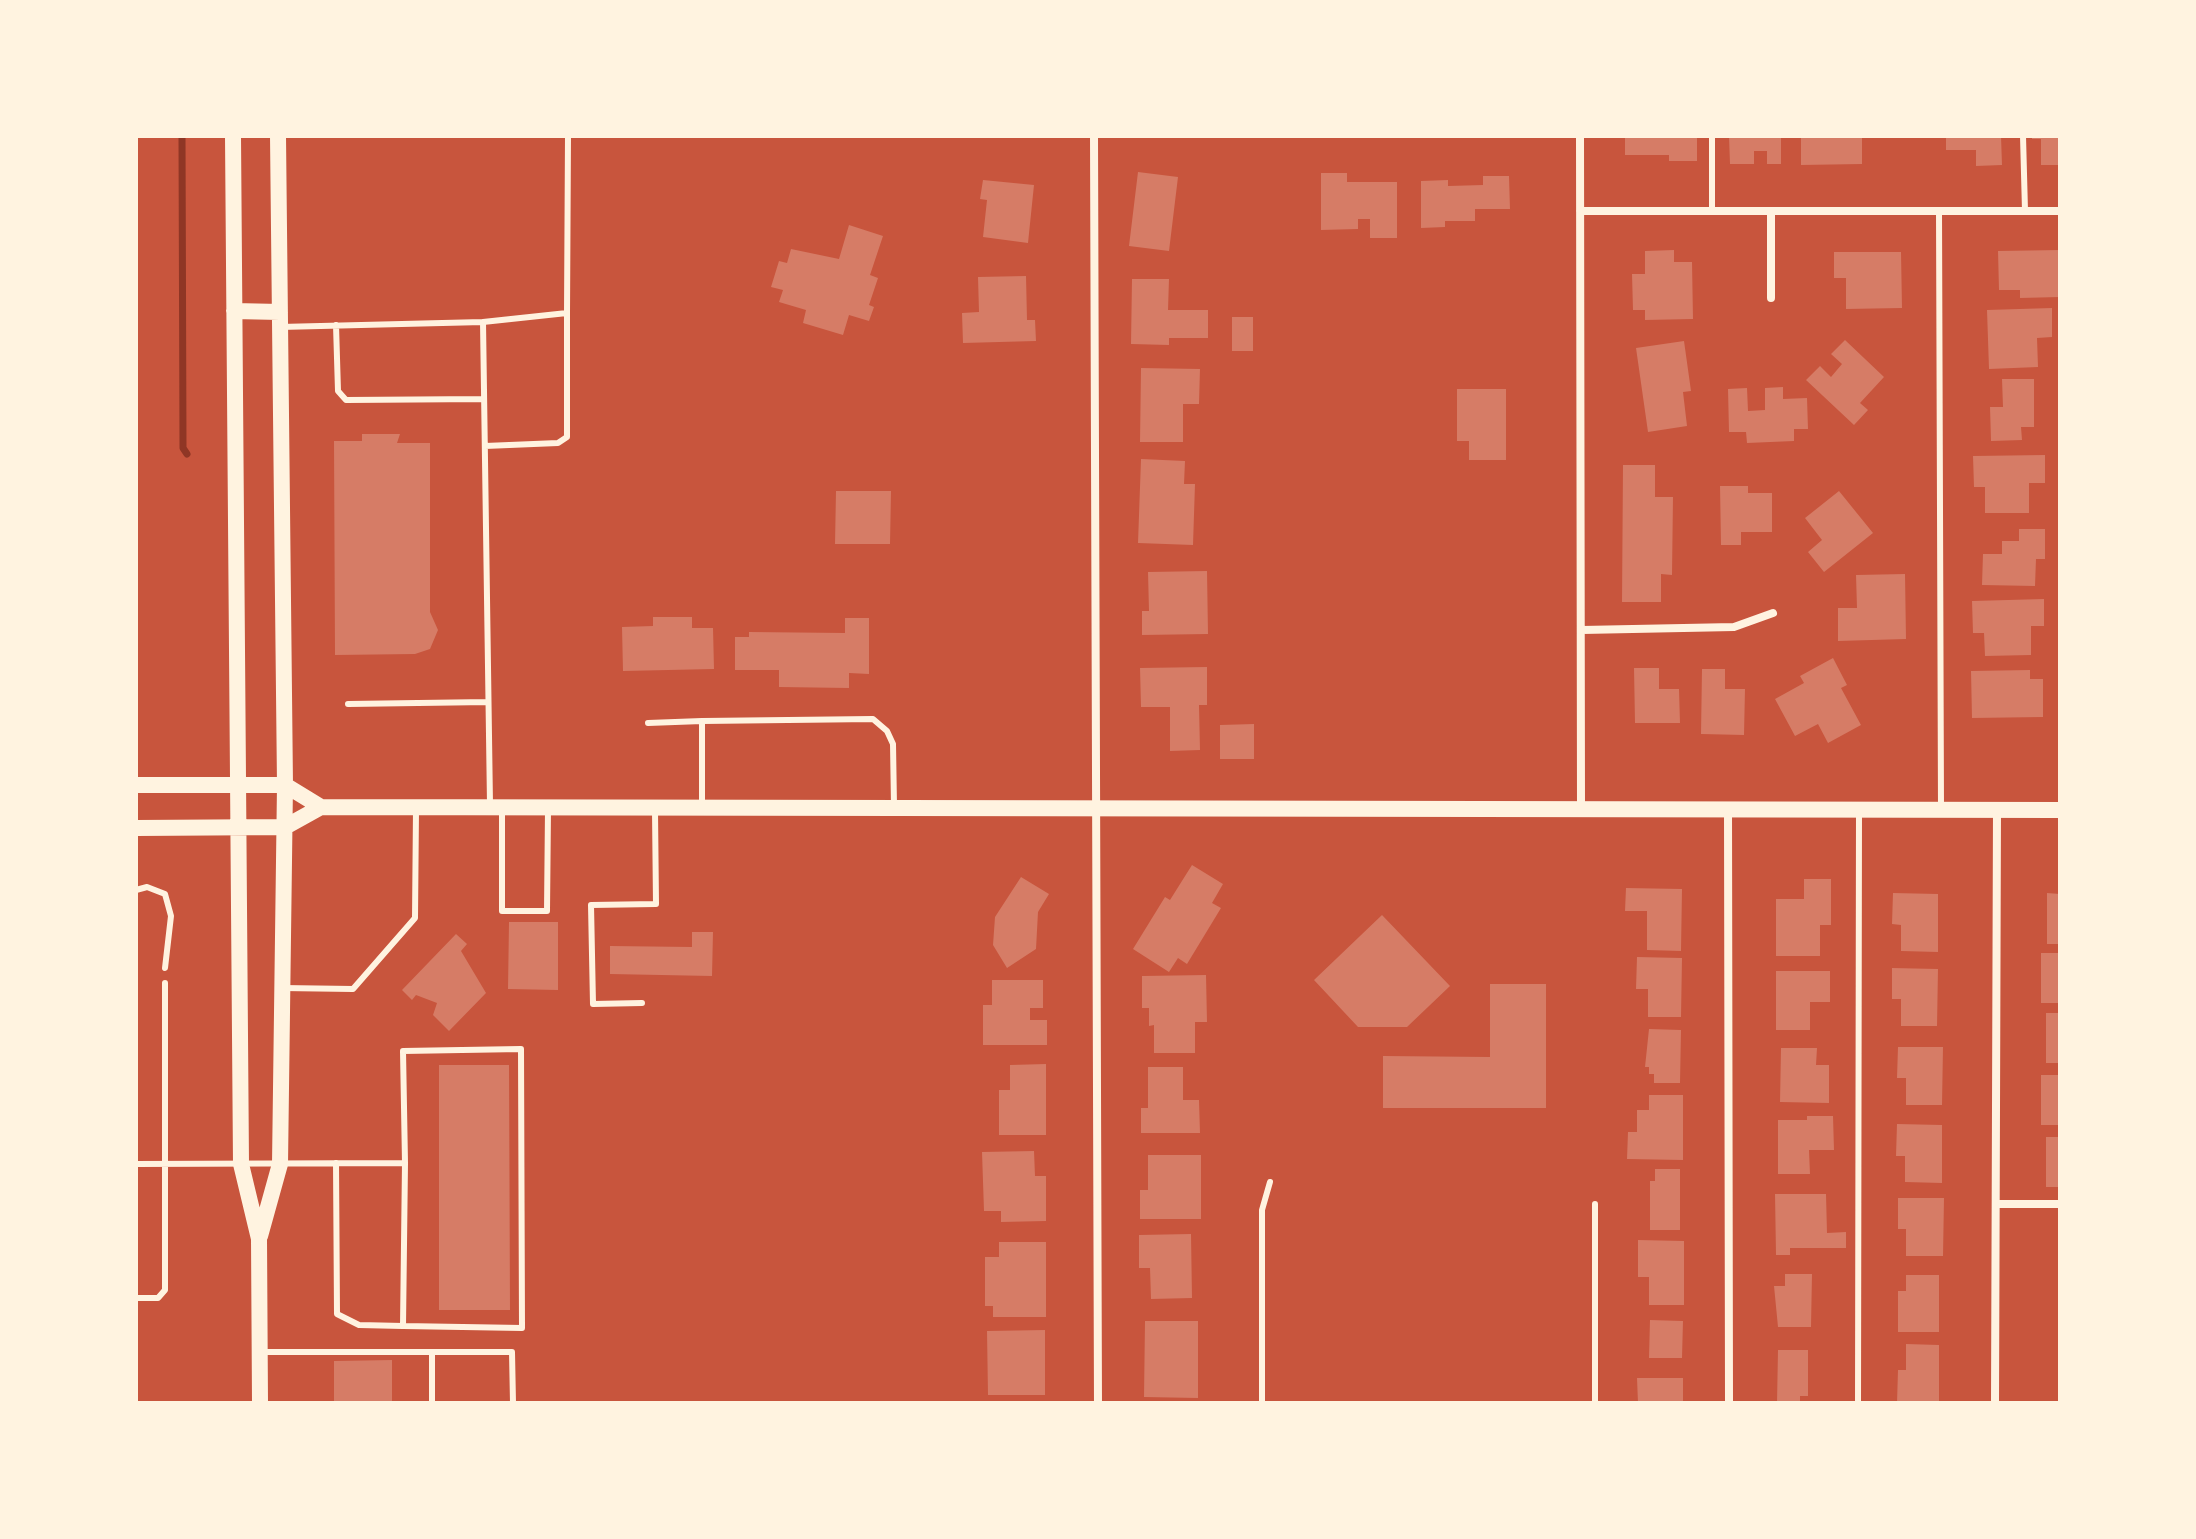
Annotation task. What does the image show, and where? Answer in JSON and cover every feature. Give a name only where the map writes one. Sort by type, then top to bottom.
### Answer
[{"type":"main road","points":[[233,136],[241,1164],[259,1239],[260,1403]]},
{"type":"main road","points":[[259,1239],[280,1164],[285,785],[278,136]]},
{"type":"main road","points":[[234,311],[280,320]]},
{"type":"main road","points":[[136,785],[285,785],[321,807]]},
{"type":"main road","points":[[136,828],[285,827],[321,807],[2060,810]]},
{"type":"street","points":[[1094,136],[1098,1403]]},
{"type":"street","points":[[1580,136],[1581,808]]},
{"type":"street","points":[[1580,211],[2060,211]]},
{"type":"street","points":[[1771,211],[1771,298]]},
{"type":"street","points":[[1582,630],[1734,627],[1773,613]]},
{"type":"street","points":[[1728,808],[1729,1403]]},
{"type":"street","points":[[1995,1403],[1997,810]]},
{"type":"street","points":[[1996,1204],[2060,1204]]},
{"type":"lane","points":[[485,446],[558,443],[567,437],[568,136]]},
{"type":"lane","points":[[1712,136],[1712,211]]},
{"type":"lane","points":[[2023,136],[2025,211]]},
{"type":"lane","points":[[1939,211],[1941,809]]},
{"type":"lane","points":[[280,320],[336,325],[483,322],[567,313]]},
{"type":"lane","points":[[483,322],[488,702],[502,911],[547,911],[548,807]]},
{"type":"lane","points":[[336,325],[338,391],[346,400],[484,399]]},
{"type":"lane","points":[[348,704],[488,702]]},
{"type":"lane","points":[[648,723],[873,719],[887,731],[893,744],[894,808]]},
{"type":"lane","points":[[702,721],[702,808]]},
{"type":"lane","points":[[282,988],[353,989],[415,918],[416,807]]},
{"type":"lane","points":[[642,1003],[593,1004],[591,905],[656,904],[655,807]]},
{"type":"lane","points":[[1858,1403],[1859,809]]},
{"type":"lane","points":[[136,890],[147,887],[165,894],[171,916],[165,968]]},
{"type":"lane","points":[[136,1298],[158,1298],[165,1290],[165,983]]},
{"type":"lane","points":[[336,1163],[337,1314],[359,1325],[403,1326],[522,1328],[521,1049],[403,1051],[403,1326]]},
{"type":"lane","points":[[136,1164],[405,1163]]},
{"type":"lane","points":[[1262,1403],[1262,1210],[1270,1182]]},
{"type":"lane","points":[[1595,1204],[1595,1403]]},
{"type":"lane","points":[[260,1352],[512,1352],[513,1403]]},
{"type":"lane","points":[[432,1352],[432,1403]]},
{"type":"building","points":[[1625,136],[1697,136],[1697,161],[1669,161],[1669,155],[1625,155]]},
{"type":"building","points":[[1729,136],[1781,136],[1781,164],[1767,164],[1767,151],[1754,151],[1754,164],[1730,164]]},
{"type":"building","points":[[1801,136],[1862,136],[1862,164],[1801,165]]},
{"type":"building","points":[[1946,136],[2001,136],[2002,165],[1976,166],[1976,150],[1946,150]]},
{"type":"building","points":[[2032,136],[2060,136],[2060,165],[2041,165],[2041,139],[2032,139]]},
{"type":"building","points":[[1138,172],[1178,177],[1169,251],[1129,246]]},
{"type":"building","points":[[1321,173],[1347,173],[1347,182],[1397,182],[1397,238],[1370,238],[1370,219],[1358,219],[1358,229],[1321,230]]},
{"type":"building","points":[[1483,176],[1509,176],[1510,209],[1475,209],[1475,221],[1445,221],[1445,227],[1421,228],[1421,181],[1448,180],[1448,186],[1483,185]]},
{"type":"building","points":[[983,180],[1034,185],[1028,243],[983,237],[987,200],[980,199]]},
{"type":"building","points":[[849,225],[883,236],[870,275],[878,278],[869,305],[874,307],[869,321],[849,315],[843,335],[803,323],[806,310],[779,302],[783,290],[771,287],[779,261],[787,263],[791,249],[839,259]]},
{"type":"building","points":[[1674,250],[1674,262],[1692,262],[1693,319],[1645,320],[1645,310],[1633,310],[1632,274],[1645,274],[1645,251]]},
{"type":"building","points":[[2060,250],[2060,297],[2020,298],[2020,290],[1999,290],[1998,251]]},
{"type":"building","points":[[1834,252],[1901,252],[1902,308],[1846,309],[1846,278],[1834,278]]},
{"type":"building","points":[[1026,276],[1027,320],[1035,320],[1036,341],[963,343],[962,313],[979,312],[978,277]]},
{"type":"building","points":[[1132,279],[1169,279],[1168,310],[1208,310],[1208,338],[1169,338],[1169,345],[1131,344]]},
{"type":"building","points":[[2052,308],[2052,337],[2037,338],[2038,367],[1989,369],[1987,310]]},
{"type":"building","points":[[1232,317],[1253,317],[1253,351],[1232,351]]},
{"type":"building","points":[[1845,340],[1884,377],[1860,403],[1868,410],[1854,425],[1806,380],[1820,366],[1831,377],[1842,364],[1831,354]]},
{"type":"building","points":[[1684,341],[1691,391],[1683,392],[1687,426],[1648,432],[1636,348]]},
{"type":"building","points":[[1141,368],[1200,369],[1199,404],[1183,404],[1183,442],[1140,442]]},
{"type":"building","points":[[2002,379],[2034,379],[2034,427],[2021,427],[2022,440],[1991,441],[1990,407],[2003,407]]},
{"type":"building","points":[[1783,387],[1783,399],[1807,398],[1808,429],[1794,429],[1794,441],[1747,443],[1746,432],[1729,432],[1728,389],[1747,388],[1748,411],[1765,410],[1765,388]]},
{"type":"building","points":[[1457,389],[1506,389],[1506,460],[1469,460],[1469,441],[1457,441]]},
{"type":"building","points":[[362,434],[400,434],[397,443],[430,443],[430,612],[438,630],[430,649],[415,654],[335,655],[334,441],[362,441]]},
{"type":"building","points":[[2045,455],[2045,483],[2029,483],[2029,513],[1985,513],[1985,487],[1974,487],[1973,456]]},
{"type":"building","points":[[1141,459],[1185,461],[1184,484],[1195,484],[1193,545],[1138,543]]},
{"type":"building","points":[[1623,465],[1655,465],[1655,497],[1673,497],[1672,575],[1661,574],[1661,602],[1622,602]]},
{"type":"building","points":[[1720,486],[1748,486],[1748,493],[1772,493],[1772,532],[1741,532],[1741,545],[1721,545]]},
{"type":"building","points":[[836,491],[891,491],[890,544],[835,544]]},
{"type":"building","points":[[1839,491],[1873,533],[1824,572],[1808,552],[1822,540],[1805,518]]},
{"type":"building","points":[[2019,529],[2045,529],[2045,559],[2036,559],[2035,586],[1982,585],[1983,554],[2002,554],[2002,541],[2019,541]]},
{"type":"building","points":[[1207,571],[1208,634],[1142,635],[1142,611],[1149,611],[1148,572]]},
{"type":"building","points":[[1905,574],[1906,639],[1838,641],[1838,608],[1857,608],[1856,575]]},
{"type":"building","points":[[2044,599],[2044,626],[2031,626],[2031,655],[1985,656],[1984,633],[1973,633],[1972,601]]},
{"type":"building","points":[[653,617],[692,617],[692,628],[713,628],[714,669],[623,671],[622,627],[653,626]]},
{"type":"building","points":[[845,618],[869,618],[869,674],[849,673],[849,688],[779,687],[779,670],[735,670],[735,637],[749,637],[749,632],[845,633]]},
{"type":"building","points":[[1833,658],[1847,685],[1841,688],[1861,725],[1828,743],[1818,724],[1795,736],[1775,699],[1804,683],[1800,676]]},
{"type":"building","points":[[1207,667],[1207,705],[1199,705],[1200,750],[1170,751],[1170,707],[1141,707],[1140,668]]},
{"type":"building","points":[[1634,668],[1659,668],[1659,689],[1679,689],[1680,723],[1635,723]]},
{"type":"building","points":[[1702,669],[1725,669],[1725,689],[1745,689],[1744,735],[1701,734]]},
{"type":"building","points":[[2030,670],[2030,679],[2043,679],[2043,717],[1972,718],[1971,671]]},
{"type":"building","points":[[1254,724],[1254,759],[1220,759],[1220,725]]},
{"type":"building","points":[[1192,865],[1223,884],[1212,903],[1221,908],[1187,964],[1178,958],[1169,972],[1133,949],[1165,897],[1170,900]]},
{"type":"building","points":[[1021,877],[1049,894],[1038,912],[1036,949],[1007,968],[993,945],[995,917]]},
{"type":"building","points":[[1804,879],[1831,879],[1831,925],[1820,925],[1820,956],[1776,956],[1776,899],[1804,899]]},
{"type":"building","points":[[1626,888],[1682,889],[1681,951],[1647,950],[1647,911],[1625,911]]},
{"type":"building","points":[[1893,893],[1938,894],[1938,952],[1901,951],[1901,925],[1892,924]]},
{"type":"building","points":[[2047,893],[2060,894],[2060,944],[2047,944]]},
{"type":"building","points":[[1382,915],[1450,986],[1407,1027],[1358,1027],[1314,980]]},
{"type":"building","points":[[509,922],[558,922],[558,990],[508,989]]},
{"type":"building","points":[[692,932],[713,932],[712,976],[610,974],[610,946],[692,947]]},
{"type":"building","points":[[456,934],[467,944],[461,951],[486,993],[449,1031],[433,1015],[437,1003],[416,995],[412,1000],[402,990]]},
{"type":"building","points":[[2041,953],[2060,953],[2060,1003],[2041,1003]]},
{"type":"building","points":[[1637,957],[1682,958],[1681,1017],[1648,1017],[1648,989],[1636,989]]},
{"type":"building","points":[[1892,968],[1938,969],[1937,1026],[1901,1026],[1901,999],[1892,999]]},
{"type":"building","points":[[1776,971],[1830,971],[1830,1002],[1810,1002],[1810,1030],[1776,1030]]},
{"type":"building","points":[[1206,975],[1207,1022],[1195,1022],[1195,1053],[1154,1053],[1154,1025],[1149,1026],[1149,1008],[1142,1008],[1142,976]]},
{"type":"building","points":[[992,980],[1043,980],[1043,1008],[1030,1008],[1030,1020],[1047,1020],[1047,1045],[983,1045],[983,1005],[992,1005]]},
{"type":"building","points":[[1490,984],[1546,984],[1546,1108],[1383,1108],[1383,1056],[1490,1057]]},
{"type":"building","points":[[2046,1013],[2060,1013],[2060,1063],[2046,1063]]},
{"type":"building","points":[[1649,1029],[1681,1030],[1680,1083],[1654,1083],[1654,1074],[1649,1074],[1649,1067],[1645,1067]]},
{"type":"building","points":[[1898,1047],[1943,1047],[1942,1105],[1906,1105],[1906,1078],[1897,1078]]},
{"type":"building","points":[[1781,1048],[1817,1048],[1816,1065],[1829,1065],[1829,1103],[1780,1102]]},
{"type":"building","points":[[1046,1064],[1046,1135],[999,1135],[999,1090],[1010,1090],[1010,1065]]},
{"type":"building","points":[[439,1065],[509,1065],[510,1310],[439,1310]]},
{"type":"building","points":[[1148,1067],[1183,1067],[1183,1100],[1199,1100],[1200,1133],[1141,1133],[1141,1108],[1148,1108]]},
{"type":"building","points":[[2041,1075],[2060,1075],[2060,1125],[2041,1125]]},
{"type":"building","points":[[1649,1095],[1683,1095],[1683,1160],[1627,1159],[1628,1132],[1637,1132],[1637,1110],[1649,1110]]},
{"type":"building","points":[[1807,1116],[1833,1116],[1834,1150],[1809,1150],[1810,1174],[1778,1174],[1778,1120],[1807,1120]]},
{"type":"building","points":[[1897,1124],[1942,1125],[1942,1183],[1905,1182],[1905,1156],[1896,1156]]},
{"type":"building","points":[[2046,1137],[2060,1137],[2060,1187],[2046,1187]]},
{"type":"building","points":[[1034,1151],[1035,1176],[1046,1176],[1046,1221],[1001,1222],[1001,1211],[984,1211],[982,1152]]},
{"type":"building","points":[[1148,1155],[1201,1155],[1201,1219],[1140,1219],[1140,1190],[1148,1190]]},
{"type":"building","points":[[1655,1169],[1680,1169],[1680,1230],[1650,1230],[1650,1181],[1655,1181]]},
{"type":"building","points":[[1775,1194],[1826,1194],[1827,1233],[1846,1232],[1846,1248],[1790,1248],[1790,1255],[1776,1255]]},
{"type":"building","points":[[1898,1198],[1944,1198],[1943,1256],[1906,1256],[1906,1229],[1898,1229]]},
{"type":"building","points":[[1191,1234],[1192,1298],[1151,1299],[1150,1268],[1139,1268],[1139,1235]]},
{"type":"building","points":[[1638,1240],[1684,1241],[1684,1305],[1649,1305],[1649,1277],[1638,1277]]},
{"type":"building","points":[[999,1242],[1046,1242],[1046,1317],[993,1317],[993,1306],[985,1306],[985,1257],[999,1257]]},
{"type":"building","points":[[1785,1274],[1812,1274],[1811,1327],[1778,1327],[1774,1286],[1785,1286]]},
{"type":"building","points":[[1906,1275],[1939,1275],[1939,1332],[1898,1332],[1898,1291],[1906,1291]]},
{"type":"building","points":[[1650,1320],[1683,1321],[1682,1358],[1649,1358]]},
{"type":"building","points":[[1145,1321],[1198,1321],[1198,1398],[1144,1397]]},
{"type":"building","points":[[1045,1330],[1045,1395],[988,1395],[987,1331]]},
{"type":"building","points":[[1906,1344],[1939,1345],[1939,1403],[1897,1403],[1898,1370],[1906,1370]]},
{"type":"building","points":[[1778,1350],[1808,1350],[1808,1396],[1800,1396],[1800,1403],[1777,1403]]},
{"type":"building","points":[[392,1360],[392,1403],[334,1403],[334,1361]]},
{"type":"building","points":[[1637,1378],[1683,1378],[1683,1403],[1638,1403]]},
{"type":"waterway","points":[[182,136],[183,448],[187,454]]}]
